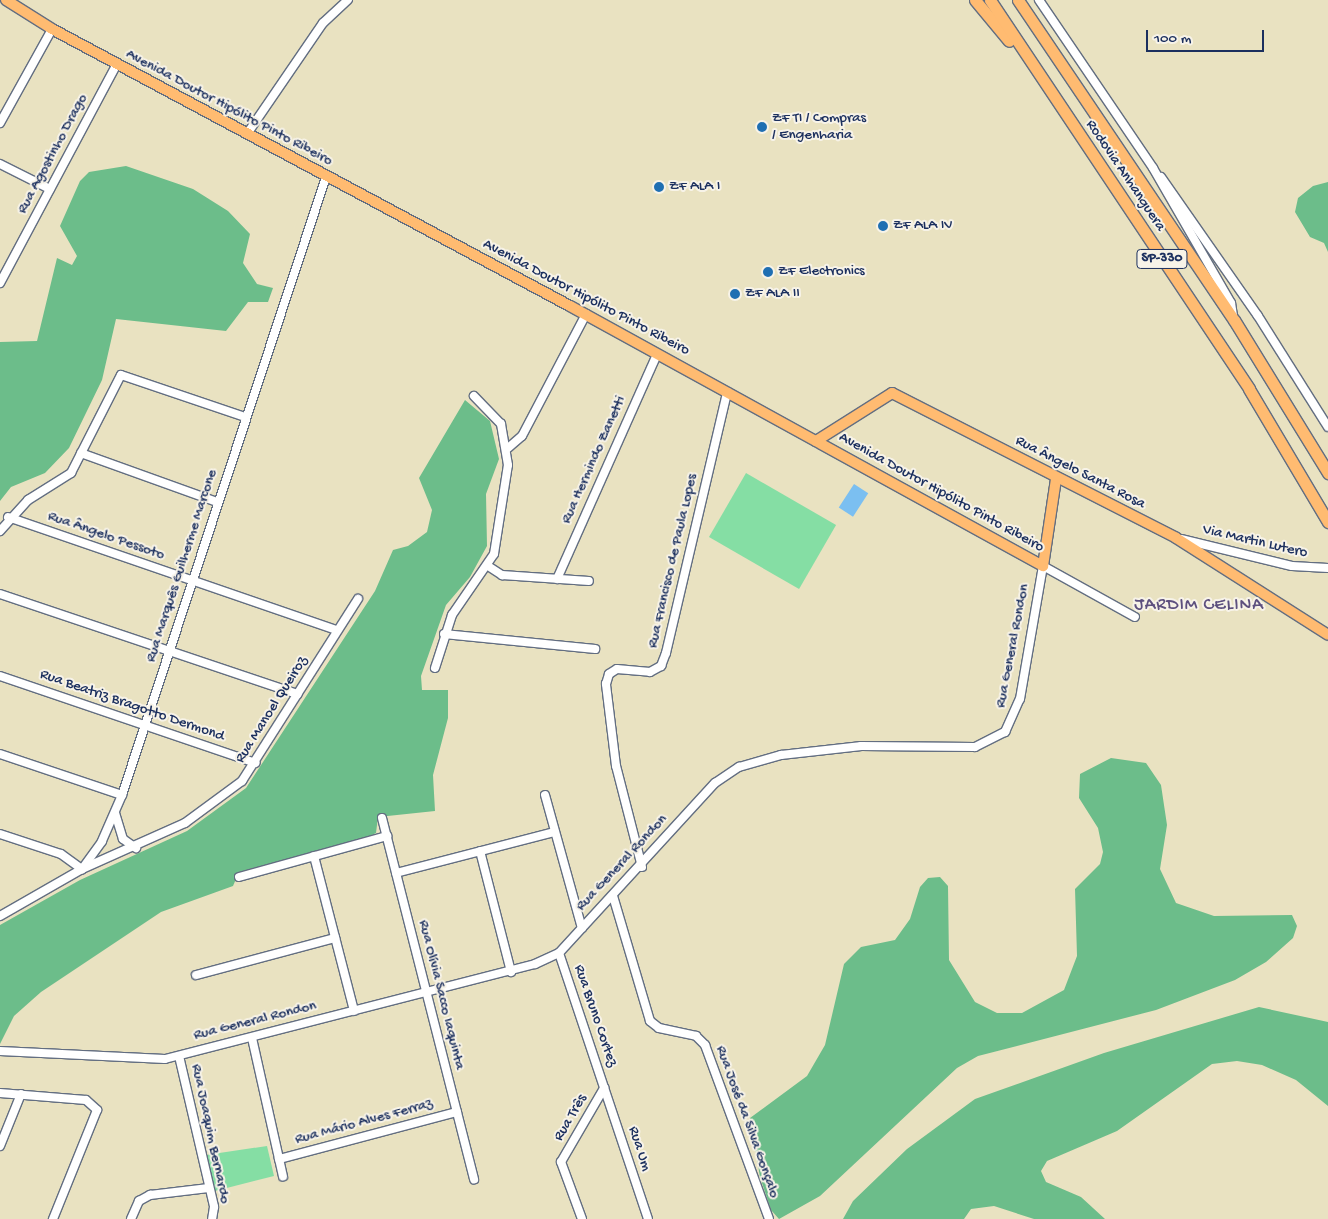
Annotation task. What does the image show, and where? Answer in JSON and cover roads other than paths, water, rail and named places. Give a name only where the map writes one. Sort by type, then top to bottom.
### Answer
[{"type":"highway","points":[[975,0],[1045,83]]},
{"type":"highway","name":"Rodovia Anhanguera","points":[[990,0],[1249,389],[1328,522]]},
{"type":"highway","name":"Rodovia Anhanguera","points":[[1018,0],[1234,320],[1328,473]]},
{"type":"main road","name":"Avenida Doutor Hipólito Pinto Ribeiro","points":[[6,0],[52,29],[326,177],[586,314],[1043,566]]},
{"type":"main road","name":"Avenida Doutor Hipólito Pinto Ribeiro","points":[[0,2],[21,11]]},
{"type":"main road","name":"Rua Ângelo Santa Rosa","points":[[816,441],[892,393],[1056,479],[1176,538],[1328,635]]},
{"type":"main road","name":"Rua General Rondon","points":[[1043,566],[1056,479]]},
{"type":"street","points":[[247,134],[323,23],[348,0]]},
{"type":"street","points":[[1039,0],[1153,168],[1258,316],[1328,427]]},
{"type":"street","points":[[0,123],[52,29]]},
{"type":"street","name":"Rua Agostinho Drago","points":[[0,283],[117,64]]},
{"type":"street","points":[[0,164],[50,189]]},
{"type":"street","points":[[1153,168],[1231,303],[1234,320]]},
{"type":"street","name":"Rua Marquês Guilherme Marcone","points":[[82,869],[122,795],[245,417],[326,177]]},
{"type":"street","points":[[508,448],[522,436],[586,314]]},
{"type":"street","name":"Rua Hermindo Zanetti","points":[[557,579],[657,354]]},
{"type":"street","points":[[0,531],[8,517],[71,473],[121,375],[245,417]]},
{"type":"street","name":"Rua Francisco de Paula Lopes","points":[[642,867],[616,766],[606,684],[609,674],[617,669],[650,672],[660,666],[666,653],[727,392]]},
{"type":"street","points":[[435,668],[444,634],[457,607],[488,566],[497,541],[508,448],[497,418],[474,396]]},
{"type":"street","points":[[81,453],[217,502]]},
{"type":"street","name":"Rua Ângelo Pessoto","points":[[8,517],[337,630]]},
{"type":"street","name":"Via Martin Lutero","points":[[1176,538],[1292,566],[1328,568]]},
{"type":"street","points":[[488,566],[502,576],[589,581]]},
{"type":"street","name":"Rua General Rondon","points":[[0,1051],[165,1059],[511,972],[559,953],[642,867],[715,783],[739,767],[781,755],[861,746],[975,747],[1005,732],[1020,699],[1043,566]]},
{"type":"street","name":"Avenida Doutor Hipólito Pinto Ribeiro","points":[[1043,566],[1135,616]]},
{"type":"street","points":[[0,594],[298,694]]},
{"type":"street","name":"Rua Manoel Queiroz","points":[[82,869],[136,848],[185,823],[242,781],[256,763],[358,599]]},
{"type":"street","points":[[444,634],[595,649]]},
{"type":"street","name":"Rua Beatriz Bragotto Dermond","points":[[0,676],[256,763]]},
{"type":"street","points":[[0,754],[122,795]]},
{"type":"street","points":[[545,796],[582,928]]},
{"type":"street","points":[[114,812],[124,839],[136,848]]},
{"type":"street","name":"Rua Olívia Sacco Iaquinta","points":[[382,818],[474,1179]]},
{"type":"street","points":[[396,873],[555,832]]},
{"type":"street","points":[[0,834],[61,854],[82,869],[0,916]]},
{"type":"street","points":[[239,877],[387,836]]},
{"type":"street","points":[[480,851],[511,972]]},
{"type":"street","points":[[314,856],[354,1011]]},
{"type":"street","name":"Rua José da Silva Gonçalo","points":[[613,896],[650,1021],[659,1028],[696,1036],[705,1045],[769,1219]]},
{"type":"street","points":[[196,975],[335,938]]},
{"type":"street","name":"Rua Bruno Cortez","points":[[559,953],[604,1088]]},
{"type":"street","points":[[252,1038],[283,1178]]},
{"type":"street","name":"Rua Joaquim Bernardo","points":[[178,1056],[209,1188],[212,1219]]},
{"type":"street","name":"Rua Três","points":[[582,1219],[561,1162],[604,1088]]},
{"type":"street","name":"Rua Um","points":[[604,1088],[648,1219]]},
{"type":"street","points":[[0,1092],[86,1100],[97,1110],[53,1219]]},
{"type":"street","points":[[0,1146],[21,1094]]},
{"type":"street","name":"Rua Mário Alves Ferraz","points":[[279,1159],[457,1112]]},
{"type":"street","points":[[132,1219],[139,1201],[150,1195],[209,1188]]},
{"type":"water","points":[[854,484],[868,493],[853,517],[839,507]]},
{"type":"place","name":"ZF TI / Compras / Engenharia","points":[[762,127]]},
{"type":"place","name":"ZF ALA I","points":[[659,187]]},
{"type":"place","name":"ZF ALA IV","points":[[883,226]]},
{"type":"place","name":"ZF Electronics","points":[[768,272]]},
{"type":"place","name":"ZF ALA II","points":[[735,294]]},
{"type":"district","name":"JARDIM CELINA","points":[[1199,606]]}]
